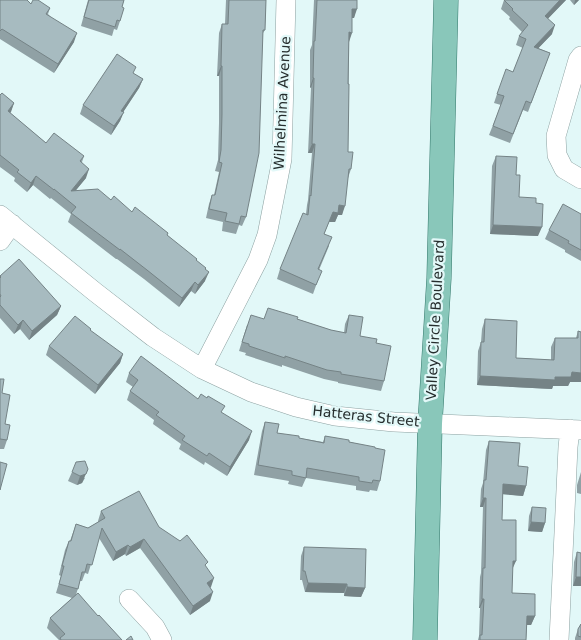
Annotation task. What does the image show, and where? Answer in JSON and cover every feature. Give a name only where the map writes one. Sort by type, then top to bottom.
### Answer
[{"type":"main road","name":"Valley Circle Boulevard","points":[[425,640],[430,423],[439,278],[446,0]]},
{"type":"street","name":"Wilhelmina Avenue","points":[[202,369],[258,260],[266,235],[282,159],[286,0]]},
{"type":"street","points":[[581,56],[578,60],[556,136],[557,155],[564,169],[581,179]]},
{"type":"street","name":"Hatteras Street","points":[[6,220],[153,337],[202,369],[251,392],[296,407],[335,416],[394,422],[575,430]]},
{"type":"street","points":[[0,241],[6,220]]},
{"type":"street","points":[[559,640],[568,447],[575,430]]},
{"type":"street","points":[[129,599],[155,627],[162,640]]},
{"type":"building","points":[[0,0],[27,0],[31,4],[33,0],[38,0],[50,8],[46,14],[77,33],[58,64],[2,29],[0,31]]},
{"type":"building","points":[[89,0],[124,0],[120,21],[117,20],[115,27],[84,17]]},
{"type":"building","points":[[229,0],[266,0],[265,30],[263,30],[259,153],[246,217],[241,216],[239,224],[225,221],[227,213],[209,209],[212,195],[215,195],[222,163],[219,162],[222,114],[222,24],[228,24]]},
{"type":"building","points":[[317,0],[357,0],[357,9],[352,9],[352,33],[349,32],[348,152],[353,152],[351,169],[349,169],[345,206],[339,205],[338,213],[333,212],[324,234],[332,237],[318,269],[322,271],[316,285],[280,269],[303,213],[308,215],[311,196],[315,144],[312,144],[314,41]]},
{"type":"building","points":[[504,0],[560,0],[545,16],[555,25],[534,47],[550,53],[531,103],[526,101],[513,134],[493,126],[504,96],[497,94],[506,69],[513,72],[526,39],[519,36],[528,25]]},
{"type":"building","points":[[117,54],[136,67],[133,73],[143,79],[121,111],[124,112],[114,126],[83,105]]},
{"type":"building","points":[[2,93],[14,103],[8,111],[46,143],[54,133],[84,156],[80,161],[89,169],[71,191],[98,189],[111,200],[114,196],[132,212],[135,207],[168,233],[167,235],[206,268],[209,272],[198,285],[195,282],[182,298],[71,213],[76,207],[54,189],[36,176],[31,183],[17,172],[19,170],[0,155],[0,95]]},
{"type":"building","points":[[496,156],[517,157],[516,175],[520,175],[519,197],[536,198],[536,203],[543,204],[542,227],[493,225]]},
{"type":"building","points":[[563,204],[581,214],[581,250],[549,230]]},
{"type":"building","points":[[19,259],[61,306],[32,331],[23,320],[18,325],[0,305],[0,276]]},
{"type":"building","points":[[268,308],[331,330],[346,333],[349,315],[363,317],[360,336],[377,339],[376,343],[391,346],[384,381],[341,374],[341,372],[327,370],[285,356],[285,358],[242,342],[251,315],[264,319]]},
{"type":"building","points":[[75,316],[90,330],[123,354],[98,385],[49,346]]},
{"type":"building","points":[[485,319],[517,321],[516,358],[554,360],[555,338],[578,338],[578,331],[581,332],[581,373],[572,372],[571,377],[555,377],[555,380],[480,376],[481,342],[484,342]]},
{"type":"building","points":[[141,356],[198,399],[201,394],[225,406],[221,412],[252,431],[230,467],[209,453],[207,456],[182,440],[185,436],[156,415],[159,412],[130,391],[138,380],[129,373]]},
{"type":"building","points":[[0,379],[4,379],[2,393],[10,395],[5,424],[10,425],[7,440],[0,439]]},
{"type":"building","points":[[265,422],[279,424],[277,433],[299,436],[299,438],[324,443],[325,436],[349,440],[349,442],[385,450],[380,481],[373,480],[372,483],[359,481],[359,477],[307,468],[306,478],[292,475],[292,471],[258,465]]},
{"type":"building","points":[[489,441],[520,443],[518,466],[528,467],[526,486],[503,484],[502,520],[516,520],[516,561],[513,561],[512,593],[535,594],[535,616],[527,616],[526,640],[480,640],[480,635],[482,635],[484,599],[482,599],[483,568],[485,568],[486,498],[483,498]]},
{"type":"building","points":[[85,461],[88,469],[86,474],[80,476],[72,472],[76,462]]},
{"type":"building","points":[[0,462],[7,464],[0,490]]},
{"type":"building","points":[[139,491],[159,527],[180,541],[187,535],[208,562],[205,565],[214,578],[207,583],[213,592],[193,606],[144,539],[116,552],[102,528],[92,565],[87,564],[85,572],[82,572],[78,589],[59,584],[69,541],[71,541],[76,524],[88,528],[105,518],[101,511]]},
{"type":"building","points":[[532,507],[546,508],[545,523],[531,522]]},
{"type":"building","points":[[304,547],[366,549],[365,588],[347,587],[347,584],[308,583],[305,571],[303,571]]},
{"type":"building","points":[[577,552],[581,553],[581,577],[576,577]]},
{"type":"building","points":[[78,593],[122,640],[61,640],[60,638],[65,634],[50,618]]},
{"type":"building","points":[[581,624],[581,637],[578,636],[578,629]]}]
